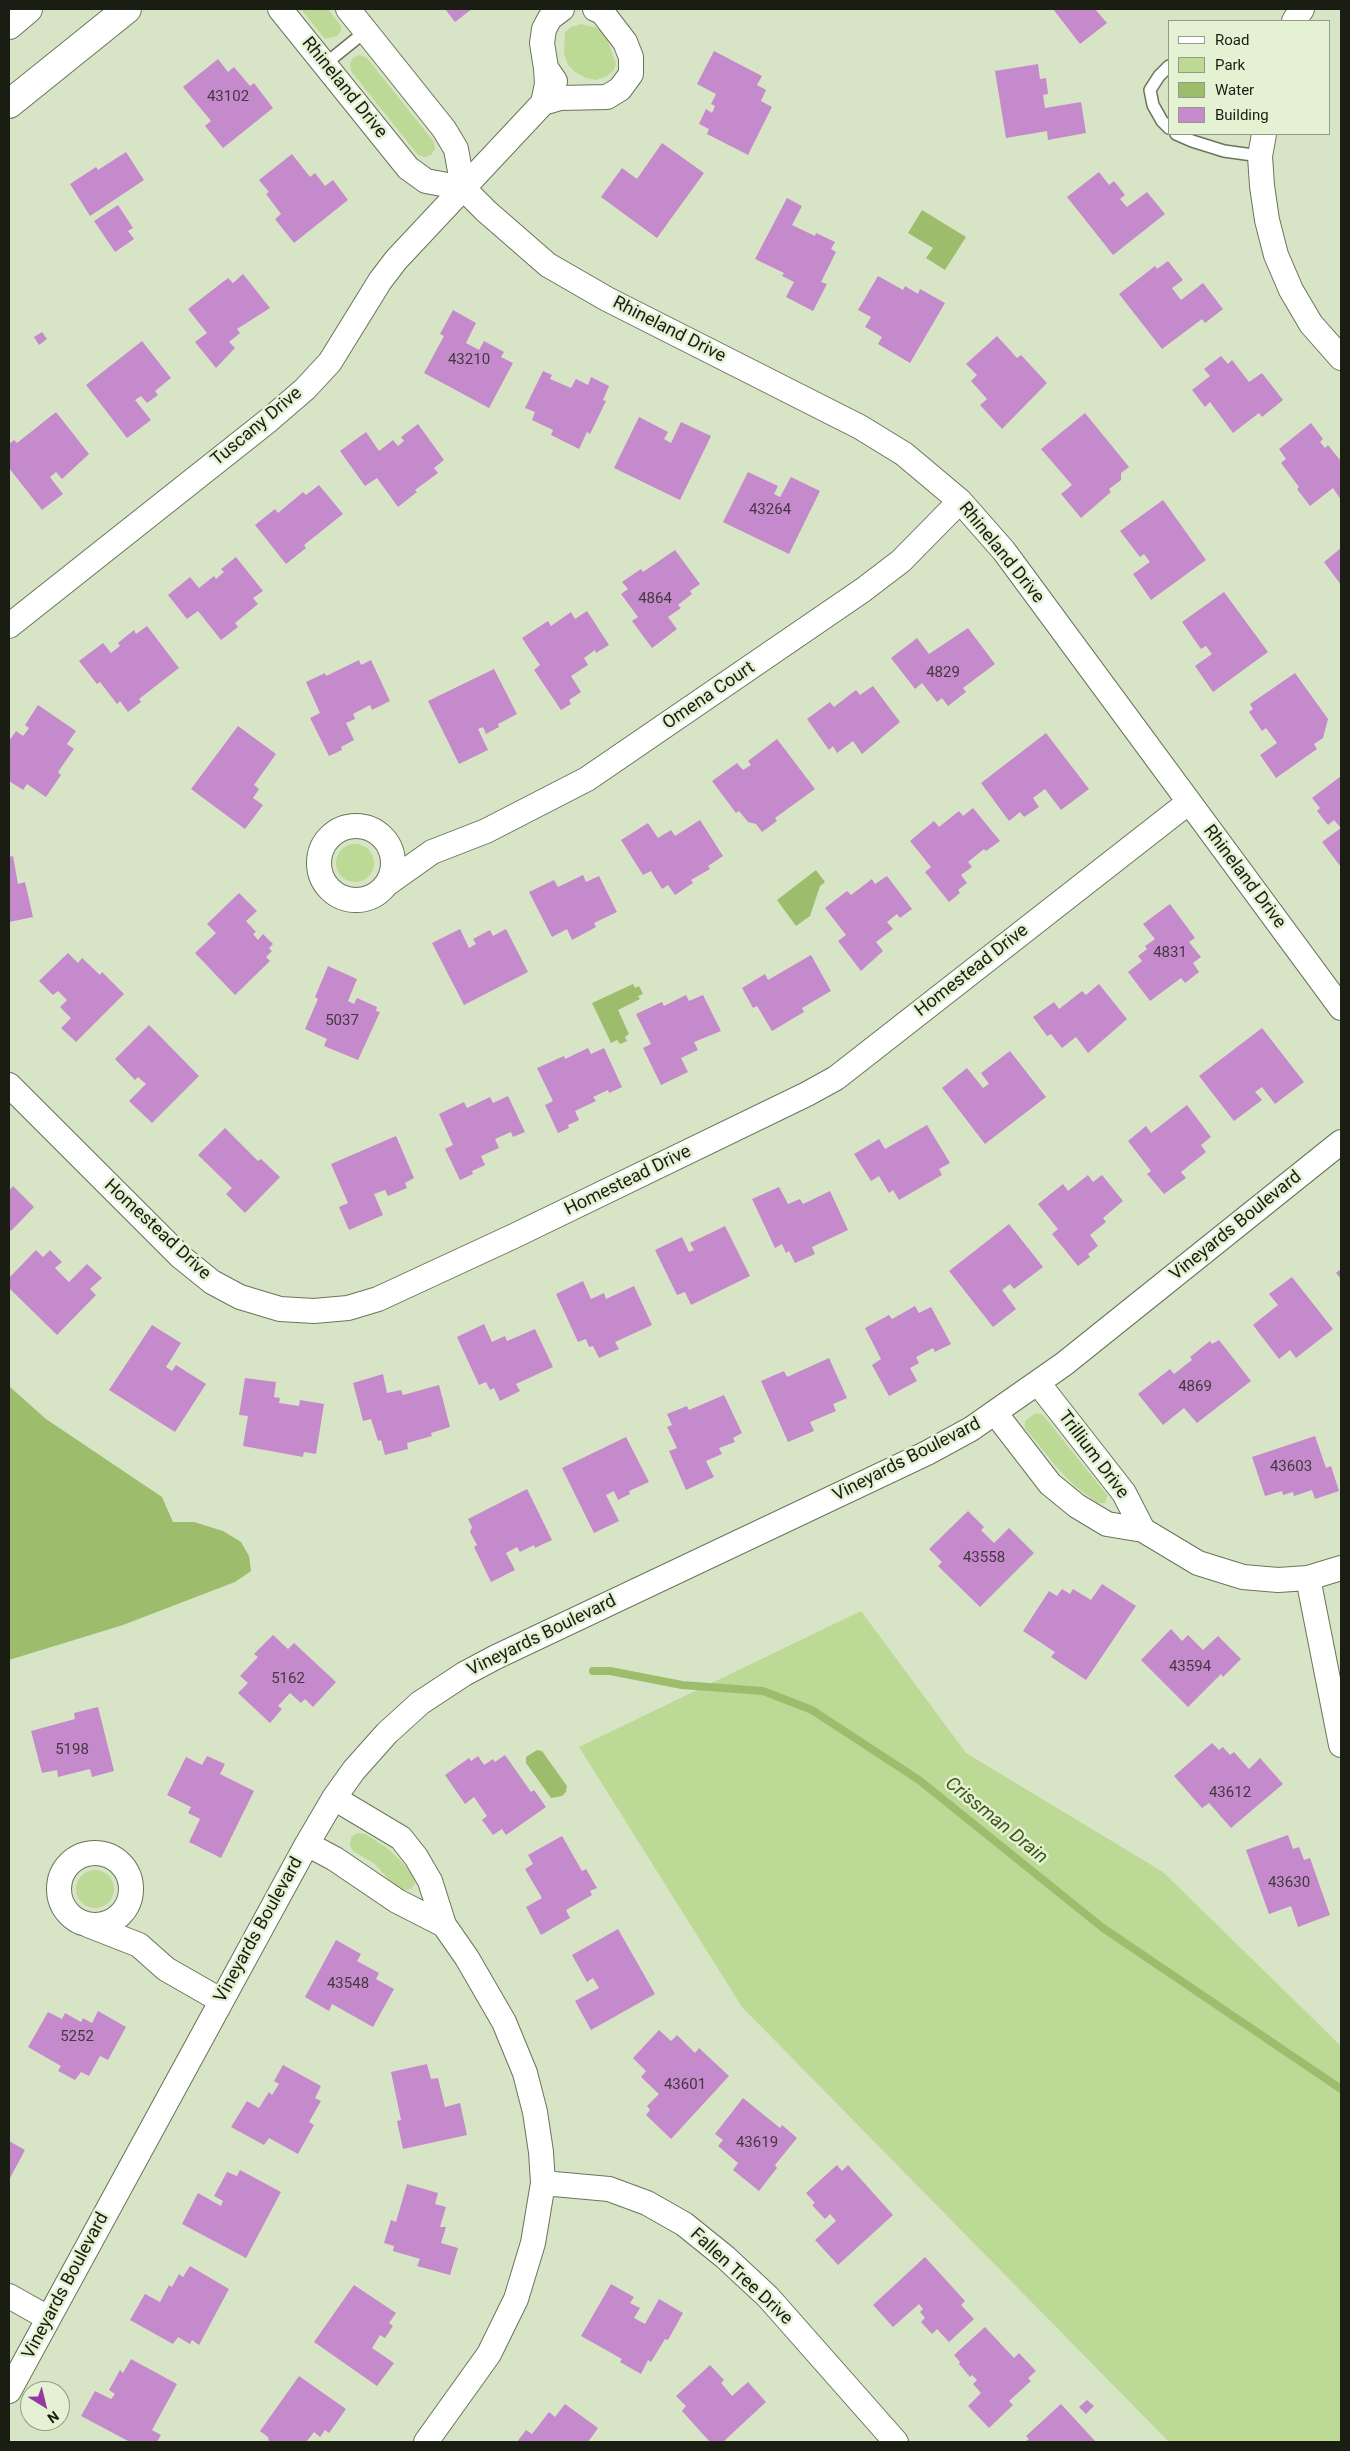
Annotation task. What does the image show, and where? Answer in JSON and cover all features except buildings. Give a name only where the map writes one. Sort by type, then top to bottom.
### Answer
[{"type":"main road","points":[[9,24],[28,9]]},
{"type":"main road","points":[[9,104],[113,12]]},
{"type":"street","name":"Rhineland Drive","points":[[280,9],[408,168],[426,180],[463,188],[498,222],[548,265],[600,295],[860,427],[904,454],[960,501],[1004,551],[1341,1008]]},
{"type":"street","points":[[348,9],[444,129],[456,149],[463,188]]},
{"type":"street","points":[[562,9],[550,18],[544,29],[542,43],[546,68],[546,84],[543,103],[560,98],[579,97],[594,99],[607,97],[620,89],[631,74],[631,57],[625,42],[602,12],[595,9]]},
{"type":"street","points":[[1295,20],[1302,9]]},
{"type":"street","points":[[546,68],[559,85],[579,97]]},
{"type":"street","name":"Tuscany Drive","points":[[9,626],[269,420],[305,389],[330,362],[380,281],[396,260],[543,103]]},
{"type":"street","points":[[1262,145],[1264,203],[1276,255],[1291,290],[1311,324],[1341,358]]},
{"type":"street","name":"Omena Court","points":[[432,852],[406,848],[384,838],[374,830],[362,826],[349,826],[338,830],[328,838],[321,849],[318,861],[319,873],[324,884],[333,894],[344,899],[356,901],[368,899],[379,893],[387,884],[432,852],[486,831],[587,779],[863,590],[902,560],[960,501]]},
{"type":"street","name":"Homestead Drive","points":[[9,1085],[181,1257],[212,1282],[240,1297],[280,1309],[314,1311],[348,1308],[378,1299],[523,1232],[807,1094],[836,1078],[1189,802]]},
{"type":"street","points":[[384,838],[390,848],[393,860],[392,872],[387,884]]},
{"type":"street","name":"Vineyards Boulevard","points":[[9,2391],[15,2363],[48,2318],[220,2000],[307,1844],[334,1798],[354,1770],[387,1733],[420,1703],[464,1674],[496,1656],[927,1453],[996,1414],[1038,1383],[1341,1142]]},
{"type":"street","name":"Trillium Drive","points":[[1038,1383],[1124,1493],[1143,1530]]},
{"type":"street","name":"Trillium Drive","points":[[996,1414],[1050,1484],[1077,1506],[1107,1524],[1143,1530],[1198,1563],[1244,1577],[1278,1580],[1308,1578],[1341,1568]]},
{"type":"street","points":[[1308,1578],[1341,1745]]},
{"type":"street","points":[[334,1798],[401,1838],[416,1857],[430,1881],[444,1926],[467,1958],[504,2022],[525,2073],[535,2112],[541,2152],[543,2183],[533,2243],[516,2299],[489,2354],[426,2442]]},
{"type":"street","points":[[307,1844],[397,1901],[444,1926]]},
{"type":"street","points":[[139,1945],[132,1920],[130,1875],[123,1865],[114,1857],[102,1853],[79,1856],[69,1863],[62,1873],[59,1884],[60,1897],[64,1908],[72,1917],[82,1923],[139,1945],[166,1969],[220,2000]]},
{"type":"street","points":[[82,1923],[106,1924],[116,1919],[125,1910],[131,1899]]},
{"type":"street","name":"Fallen Tree Drive","points":[[543,2183],[609,2189],[648,2203],[684,2224],[725,2257],[768,2297],[896,2442]]},
{"type":"street","points":[[9,2296],[48,2318]]},
{"type":"lane","points":[[325,64],[366,31]]},
{"type":"lane","points":[[1168,67],[1159,76],[1150,90],[1153,105],[1162,121],[1168,127]]},
{"type":"lane","points":[[1178,135],[1224,151],[1262,145]]},
{"type":"green space","points":[[301,9],[328,9],[341,26],[341,31],[337,36],[325,39]]},
{"type":"green space","points":[[581,24],[597,28],[607,39],[616,64],[614,70],[607,76],[596,80],[586,78],[575,72],[568,65],[564,53],[565,32],[571,27]]},
{"type":"green space","points":[[360,55],[367,58],[434,142],[435,149],[431,155],[425,157],[418,155],[351,71],[350,64],[353,58]]},
{"type":"green space","points":[[355,844],[368,850],[374,863],[368,876],[355,882],[342,876],[336,863],[342,850]]},
{"type":"green space","points":[[1036,1413],[1043,1415],[1107,1495],[1106,1503],[1098,1503],[1075,1486],[1059,1470],[1025,1428],[1025,1421]]},
{"type":"green space","points":[[861,1611],[966,1753],[1163,1872],[1341,2046],[1341,2442],[1169,2442],[742,2007],[579,1747]]},
{"type":"green space","points":[[357,1833],[365,1834],[387,1848],[402,1862],[415,1878],[415,1884],[411,1889],[399,1891],[375,1864],[353,1851],[350,1845],[351,1837]]},
{"type":"green space","points":[[95,1870],[108,1876],[114,1889],[108,1902],[95,1908],[82,1902],[76,1889],[82,1876]]},
{"type":"water","points":[[922,210],[966,237],[945,270],[926,258],[933,248],[908,233]]},
{"type":"water","points":[[816,870],[825,882],[820,886],[810,916],[796,926],[777,900]]},
{"type":"water","points":[[633,984],[635,988],[639,986],[643,994],[638,996],[640,999],[618,1010],[629,1034],[625,1037],[627,1041],[620,1044],[617,1040],[611,1043],[592,1003]]},
{"type":"water","points":[[9,1386],[46,1419],[162,1497],[173,1522],[194,1522],[223,1531],[241,1542],[249,1556],[251,1571],[235,1582],[123,1625],[9,1660]]},
{"type":"water","points":[[537,1750],[542,1751],[567,1786],[566,1792],[562,1796],[551,1798],[526,1763],[526,1757]]},
{"type":"waterway","name":"Crissman Drain","points":[[593,1671],[610,1671],[682,1685],[763,1691],[812,1710],[919,1780],[1103,1928],[1341,2089]]}]
